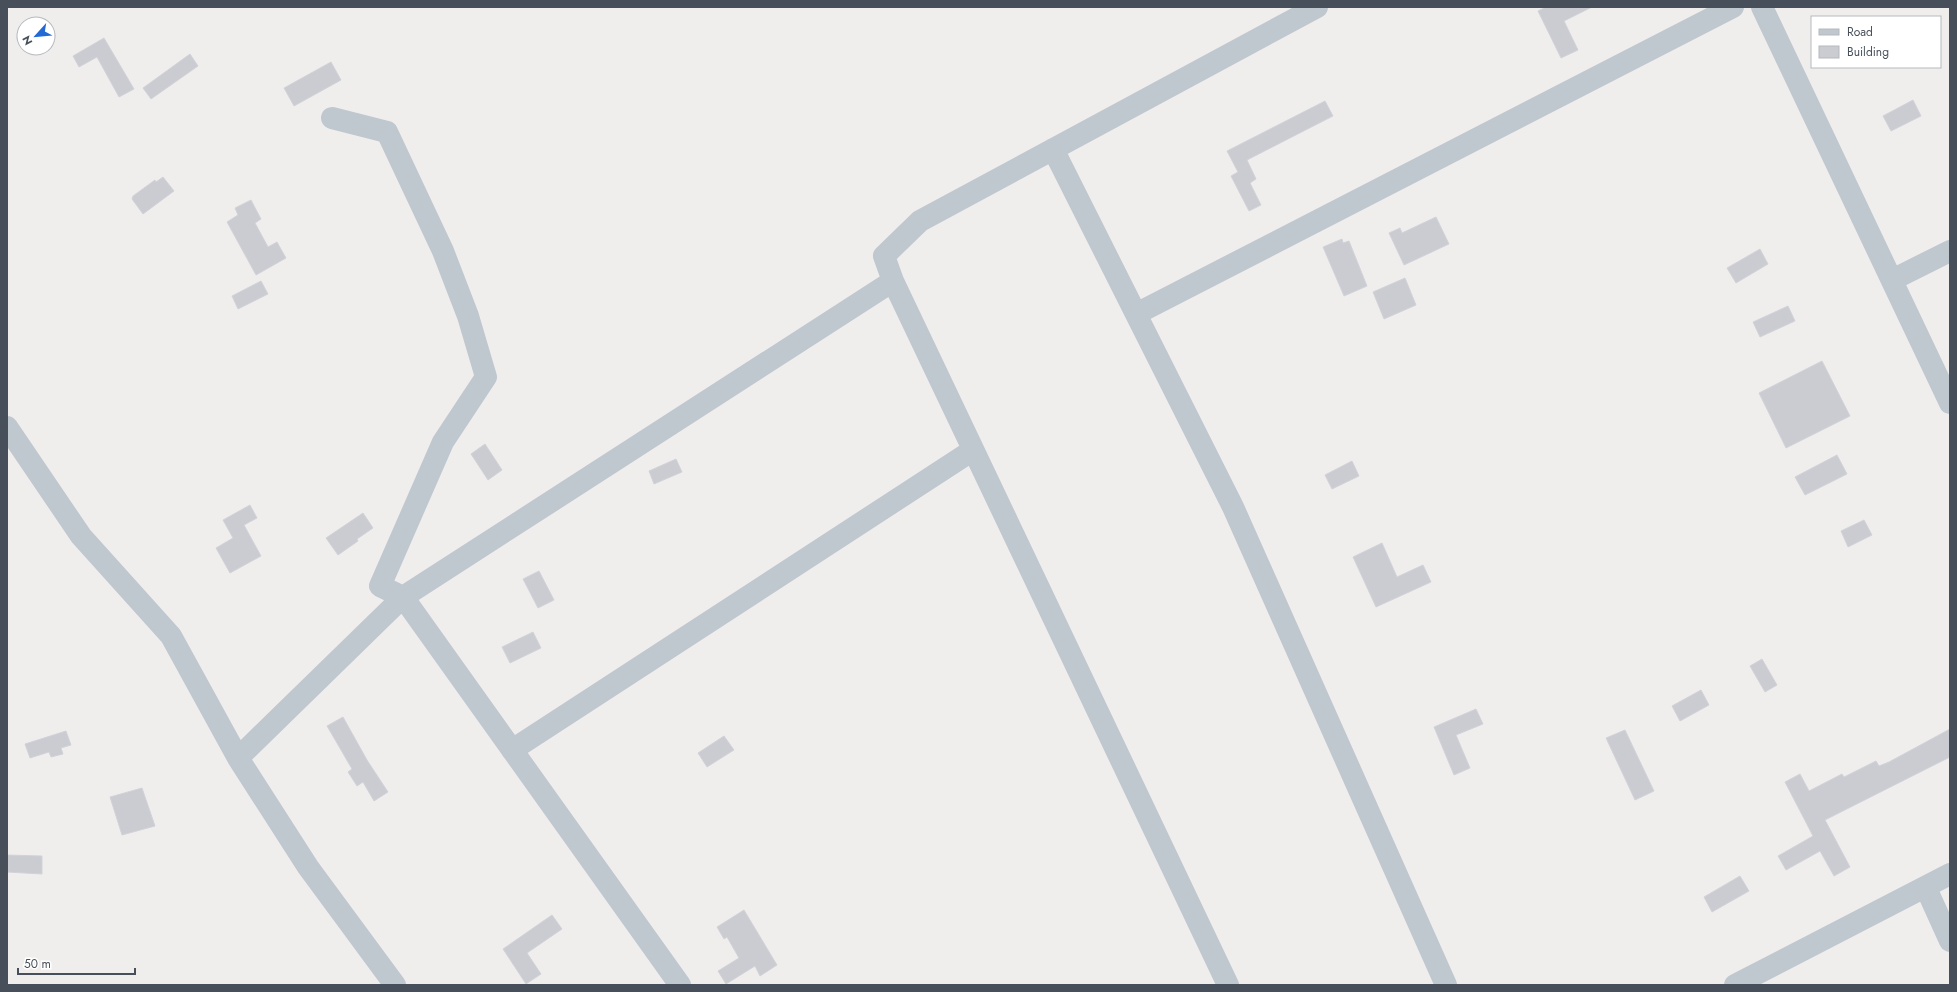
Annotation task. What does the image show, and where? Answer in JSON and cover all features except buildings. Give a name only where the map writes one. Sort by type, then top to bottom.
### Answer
[{"type":"street","points":[[1228,985],[973,450],[893,280],[884,256],[920,221],[1317,7]]},
{"type":"street","points":[[1136,314],[1733,7]]},
{"type":"street","points":[[1762,7],[1950,403]]},
{"type":"street","points":[[332,118],[387,132],[443,251],[468,316],[486,377],[444,442],[380,586],[403,597],[680,985]]},
{"type":"street","points":[[1053,149],[1232,507],[1446,985]]},
{"type":"street","points":[[1892,280],[1950,251]]},
{"type":"street","points":[[238,758],[403,597],[893,280]]},
{"type":"street","points":[[7,427],[81,536],[171,636],[238,758],[308,867],[395,985]]},
{"type":"street","points":[[512,750],[973,450]]},
{"type":"street","points":[[1735,985],[1926,888],[1950,874]]},
{"type":"street","points":[[1926,888],[1950,941]]}]
